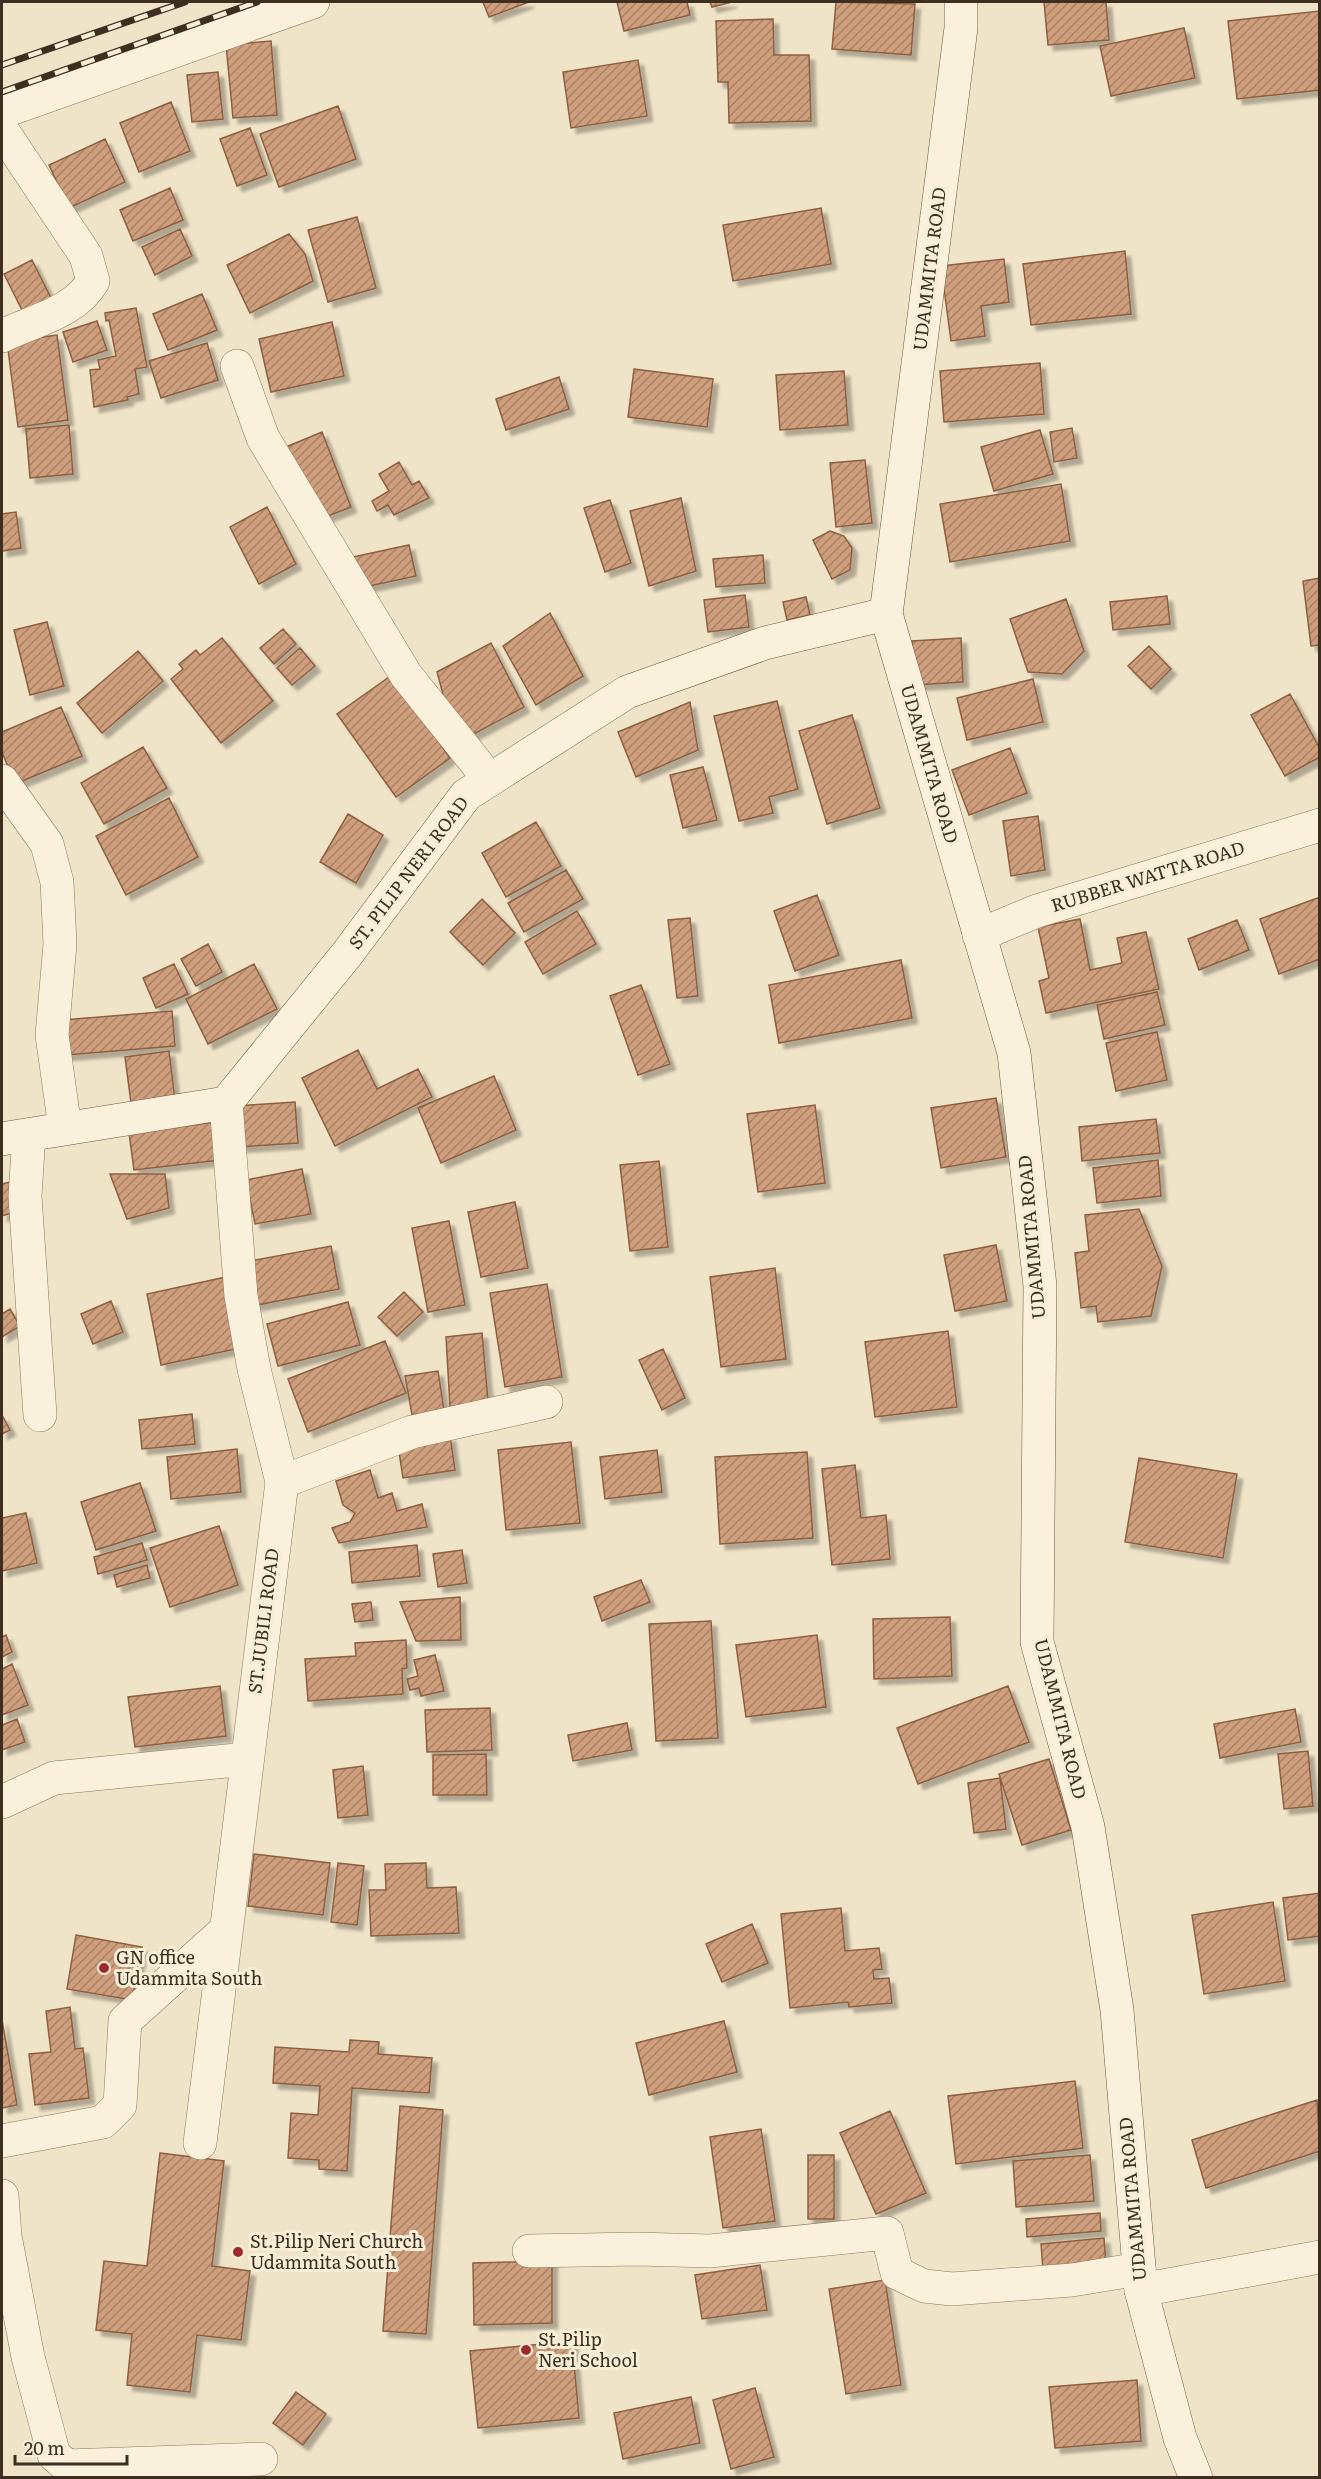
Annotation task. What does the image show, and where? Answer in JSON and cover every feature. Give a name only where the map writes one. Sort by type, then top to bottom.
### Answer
[{"type":"street","points":[[2,112],[313,2]]},
{"type":"street","name":"UDAMMITA ROAD","points":[[961,2],[961,28],[886,614],[1014,1053],[1040,1286],[1037,1642],[1088,1827],[1117,2010],[1140,2280],[1180,2438],[1196,2478]]},
{"type":"street","points":[[2,130],[86,256],[93,281],[85,296],[2,336]]},
{"type":"street","points":[[237,366],[263,438],[400,665],[490,780]]},
{"type":"street","name":"ST. PILIP NERI ROAD","points":[[226,1102],[347,954],[466,795],[627,692],[765,643],[886,614]]},
{"type":"street","points":[[2,781],[47,844],[57,882],[60,944],[52,1035],[65,1128]]},
{"type":"street","name":"RUBBER WATTA ROAD","points":[[979,935],[1037,910],[1320,825]]},
{"type":"street","points":[[40,1415],[25,1197],[15,1137],[226,1102]]},
{"type":"street","name":"ST.JUBILI ROAD","points":[[200,2143],[282,1482],[254,1369],[241,1296],[226,1102]]},
{"type":"street","points":[[282,1482],[412,1432],[546,1402]]},
{"type":"street","points":[[2,1802],[54,1778],[247,1759]]},
{"type":"street","points":[[2,2141],[103,2122],[120,2104],[125,2021],[226,1930]]},
{"type":"street","points":[[2,2196],[5,2236],[28,2357],[58,2472],[261,2459]]},
{"type":"street","points":[[529,2251],[637,2249],[710,2251],[887,2233],[897,2273],[924,2286],[952,2289],[1072,2280],[1140,2280],[1320,2257]]},
{"type":"building","points":[[483,2],[529,2],[489,17]]},
{"type":"building","points":[[617,2],[687,2],[690,15],[624,31]]},
{"type":"building","points":[[710,2],[732,2],[712,7]]},
{"type":"building","points":[[836,2],[915,4],[911,55],[832,49]]},
{"type":"building","points":[[1044,2],[1106,2],[1109,40],[1048,45]]},
{"type":"building","points":[[1320,11],[1320,90],[1237,99],[1228,21]]},
{"type":"building","points":[[773,19],[774,55],[809,55],[811,121],[729,123],[728,82],[718,82],[716,21]]},
{"type":"building","points":[[1184,28],[1195,78],[1111,96],[1100,46]]},
{"type":"building","points":[[271,41],[277,115],[233,118],[226,45]]},
{"type":"building","points":[[638,60],[647,116],[571,128],[563,72]]},
{"type":"building","points":[[218,72],[223,119],[192,122],[187,75]]},
{"type":"building","points":[[171,102],[190,151],[139,172],[120,123]]},
{"type":"building","points":[[338,106],[356,159],[279,187],[260,134]]},
{"type":"building","points":[[250,128],[267,175],[237,186],[220,139]]},
{"type":"building","points":[[105,139],[125,182],[69,208],[49,165]]},
{"type":"building","points":[[170,188],[183,220],[133,241],[120,210]]},
{"type":"building","points":[[821,208],[831,264],[733,281],[723,225]]},
{"type":"building","points":[[357,217],[376,288],[328,302],[308,230]]},
{"type":"building","points":[[180,229],[192,256],[155,275],[142,247]]},
{"type":"building","points":[[289,234],[305,254],[313,281],[250,313],[227,265]]},
{"type":"building","points":[[1125,251],[1131,314],[1031,325],[1023,264]]},
{"type":"building","points":[[1004,259],[1009,302],[981,306],[985,336],[951,341],[941,266]]},
{"type":"building","points":[[32,260],[52,300],[24,314],[4,274]]},
{"type":"building","points":[[202,294],[217,330],[168,350],[153,314]]},
{"type":"building","points":[[136,308],[147,367],[135,369],[139,394],[127,397],[128,400],[94,407],[90,370],[100,369],[98,360],[116,356],[109,320],[106,321],[105,313]]},
{"type":"building","points":[[97,321],[107,350],[73,362],[63,332]]},
{"type":"building","points":[[332,322],[344,376],[271,392],[259,339]]},
{"type":"building","points":[[57,335],[68,420],[18,427],[7,342]]},
{"type":"building","points":[[207,343],[218,380],[161,398],[149,361]]},
{"type":"building","points":[[1040,363],[1044,414],[944,422],[940,371]]},
{"type":"building","points":[[634,369],[713,379],[707,427],[628,417]]},
{"type":"building","points":[[844,371],[848,425],[780,430],[776,375]]},
{"type":"building","points":[[559,377],[569,409],[506,430],[496,399]]},
{"type":"building","points":[[69,425],[73,474],[30,478],[26,429]]},
{"type":"building","points":[[1072,428],[1077,458],[1054,462],[1050,432]]},
{"type":"building","points":[[1040,430],[1053,474],[994,491],[981,447]]},
{"type":"building","points":[[322,432],[351,507],[315,521],[286,447]]},
{"type":"building","points":[[865,460],[872,523],[836,527],[830,463]]},
{"type":"building","points":[[399,462],[412,485],[419,481],[429,498],[394,515],[388,505],[377,511],[372,501],[389,491],[379,474]]},
{"type":"building","points":[[1061,484],[1070,541],[950,562],[940,504]]},
{"type":"building","points":[[681,498],[696,571],[649,586],[630,511]]},
{"type":"building","points":[[610,500],[631,563],[605,572],[584,508]]},
{"type":"building","points":[[267,507],[296,564],[259,584],[230,527]]},
{"type":"building","points":[[16,512],[21,548],[2,551],[2,514]]},
{"type":"building","points":[[830,531],[844,536],[852,548],[850,570],[832,579],[813,540]]},
{"type":"building","points":[[409,545],[416,576],[355,589],[348,558]]},
{"type":"building","points":[[763,555],[765,583],[716,587],[713,559]]},
{"type":"building","points":[[1320,578],[1320,645],[1311,646],[1303,581]]},
{"type":"building","points":[[745,595],[749,627],[708,632],[704,600]]},
{"type":"building","points":[[1167,596],[1170,624],[1113,630],[1110,602]]},
{"type":"building","points":[[806,597],[810,615],[787,620],[783,602]]},
{"type":"building","points":[[1066,599],[1084,651],[1062,674],[1028,672],[1010,619]]},
{"type":"building","points":[[550,613],[583,676],[536,705],[503,646]]},
{"type":"building","points":[[47,622],[64,686],[30,695],[14,630]]},
{"type":"building","points":[[283,629],[296,644],[274,664],[260,648]]},
{"type":"building","points":[[222,638],[273,701],[221,743],[171,679],[183,669],[179,664],[196,650],[200,655]]},
{"type":"building","points":[[961,638],[963,682],[915,685],[912,641]]},
{"type":"building","points":[[491,643],[524,707],[470,736],[445,702],[437,672]]},
{"type":"building","points":[[1149,646],[1171,669],[1151,689],[1128,666]]},
{"type":"building","points":[[300,648],[315,666],[292,685],[277,668]]},
{"type":"building","points":[[138,651],[163,681],[102,733],[77,703]]},
{"type":"building","points":[[392,675],[450,758],[396,797],[337,714]]},
{"type":"building","points":[[1033,679],[1043,722],[967,740],[957,698]]},
{"type":"building","points":[[1290,694],[1320,749],[1320,757],[1285,776],[1251,715]]},
{"type":"building","points":[[777,701],[798,789],[769,797],[773,813],[739,821],[714,716]]},
{"type":"building","points":[[690,702],[698,750],[636,777],[618,732]]},
{"type":"building","points":[[61,707],[82,756],[15,784],[2,752],[2,732]]},
{"type":"building","points":[[852,715],[880,808],[827,824],[799,731]]},
{"type":"building","points":[[143,747],[167,788],[104,824],[81,783]]},
{"type":"building","points":[[1010,748],[1027,793],[969,815],[952,770]]},
{"type":"building","points":[[703,767],[717,820],[683,828],[670,775]]},
{"type":"building","points":[[169,798],[198,857],[126,895],[96,836]]},
{"type":"building","points":[[348,814],[383,835],[356,883],[320,862]]},
{"type":"building","points":[[1038,816],[1045,870],[1011,876],[1003,821]]},
{"type":"building","points":[[536,822],[561,866],[506,897],[482,853]]},
{"type":"building","points":[[566,870],[583,899],[524,932],[508,903]]},
{"type":"building","points":[[817,895],[839,955],[795,971],[774,911]]},
{"type":"building","points":[[1320,897],[1320,959],[1279,974],[1260,919]]},
{"type":"building","points":[[482,899],[515,933],[483,965],[450,932]]},
{"type":"building","points":[[577,911],[596,944],[543,974],[525,942]]},
{"type":"building","points":[[690,918],[698,996],[677,998],[668,920]]},
{"type":"building","points":[[1080,919],[1090,970],[1122,963],[1117,938],[1146,932],[1159,989],[1046,1013],[1039,981],[1049,978],[1038,927]]},
{"type":"building","points":[[1237,920],[1249,950],[1199,970],[1188,939]]},
{"type":"building","points":[[208,944],[222,972],[196,986],[181,959]]},
{"type":"building","points":[[901,960],[912,1018],[779,1043],[769,985]]},
{"type":"building","points":[[174,964],[188,994],[156,1008],[143,978]]},
{"type":"building","points":[[254,964],[277,1009],[208,1044],[186,999]]},
{"type":"building","points":[[641,985],[670,1064],[638,1075],[610,996]]},
{"type":"building","points":[[1157,992],[1165,1025],[1104,1039],[1097,1005]]},
{"type":"building","points":[[172,1011],[175,1046],[66,1055],[63,1020]]},
{"type":"building","points":[[1157,1032],[1167,1080],[1116,1091],[1106,1043]]},
{"type":"building","points":[[358,1050],[377,1089],[418,1069],[432,1097],[335,1146],[302,1078]]},
{"type":"building","points":[[169,1051],[175,1100],[131,1103],[125,1057]]},
{"type":"building","points":[[494,1076],[516,1130],[441,1163],[418,1108]]},
{"type":"building","points":[[996,1098],[1006,1157],[941,1168],[931,1108]]},
{"type":"building","points":[[295,1102],[298,1143],[237,1147],[235,1106]]},
{"type":"building","points":[[815,1105],[825,1183],[758,1192],[747,1114]]},
{"type":"building","points":[[1156,1119],[1160,1153],[1082,1161],[1079,1127]]},
{"type":"building","points":[[216,1122],[220,1160],[134,1170],[129,1133]]},
{"type":"building","points":[[1158,1160],[1161,1196],[1097,1203],[1093,1168]]},
{"type":"building","points":[[659,1161],[668,1247],[630,1251],[620,1165]]},
{"type":"building","points":[[302,1169],[311,1214],[255,1224],[246,1180]]},
{"type":"building","points":[[110,1174],[165,1174],[169,1208],[127,1219]]},
{"type":"building","points":[[14,1181],[23,1209],[2,1216],[2,1184]]},
{"type":"building","points":[[515,1202],[528,1268],[481,1277],[468,1212]]},
{"type":"building","points":[[1139,1209],[1162,1266],[1151,1316],[1098,1322],[1096,1306],[1081,1308],[1075,1253],[1089,1251],[1085,1215]]},
{"type":"building","points":[[449,1221],[465,1305],[428,1312],[412,1228]]},
{"type":"building","points":[[996,1245],[1007,1301],[955,1311],[944,1255]]},
{"type":"building","points":[[331,1246],[339,1289],[252,1306],[244,1262]]},
{"type":"building","points":[[775,1268],[786,1359],[721,1367],[710,1277]]},
{"type":"building","points":[[226,1277],[240,1348],[161,1365],[147,1294]]},
{"type":"building","points":[[547,1284],[562,1377],[505,1387],[490,1293]]},
{"type":"building","points":[[404,1292],[423,1312],[397,1336],[378,1317]]},
{"type":"building","points":[[111,1301],[123,1332],[93,1344],[81,1314]]},
{"type":"building","points":[[348,1302],[360,1345],[278,1366],[267,1324]]},
{"type":"building","points":[[10,1309],[20,1326],[2,1337],[2,1314]]},
{"type":"building","points":[[948,1331],[957,1407],[875,1417],[865,1342]]},
{"type":"building","points":[[482,1333],[488,1401],[450,1407],[446,1337]]},
{"type":"building","points":[[385,1341],[406,1393],[308,1432],[288,1379]]},
{"type":"building","points":[[663,1349],[685,1398],[662,1410],[639,1360]]},
{"type":"building","points":[[438,1371],[444,1410],[412,1415],[405,1376]]},
{"type":"building","points":[[192,1414],[195,1444],[142,1449],[139,1420]]},
{"type":"building","points":[[2,1415],[10,1430],[2,1434]]},
{"type":"building","points":[[450,1436],[455,1470],[403,1478],[398,1445]]},
{"type":"building","points":[[571,1442],[580,1523],[506,1530],[498,1450]]},
{"type":"building","points":[[237,1449],[241,1492],[171,1499],[167,1457]]},
{"type":"building","points":[[657,1450],[662,1492],[605,1499],[600,1457]]},
{"type":"building","points":[[807,1452],[813,1538],[720,1544],[715,1457]]},
{"type":"building","points":[[1139,1458],[1237,1474],[1223,1558],[1125,1542]]},
{"type":"building","points":[[855,1465],[861,1518],[886,1515],[890,1559],[832,1565],[822,1469]]},
{"type":"building","points":[[370,1470],[378,1498],[392,1493],[397,1511],[422,1504],[427,1527],[339,1543],[332,1528],[350,1522],[355,1513],[343,1505],[336,1481]]},
{"type":"building","points":[[140,1483],[156,1531],[96,1550],[81,1502]]},
{"type":"building","points":[[26,1513],[37,1563],[2,1571],[2,1518]]},
{"type":"building","points":[[219,1526],[238,1585],[170,1607],[150,1548]]},
{"type":"building","points":[[142,1543],[147,1560],[98,1574],[94,1557]]},
{"type":"building","points":[[417,1545],[420,1576],[352,1583],[349,1552]]},
{"type":"building","points":[[462,1550],[467,1583],[438,1587],[433,1554]]},
{"type":"building","points":[[147,1565],[150,1578],[117,1587],[114,1575]]},
{"type":"building","points":[[641,1580],[650,1602],[602,1621],[594,1597]]},
{"type":"building","points":[[460,1597],[461,1640],[416,1641],[400,1602]]},
{"type":"building","points":[[371,1602],[373,1620],[355,1622],[352,1604]]},
{"type":"building","points":[[950,1617],[952,1676],[874,1679],[873,1619]]},
{"type":"building","points":[[711,1621],[718,1738],[656,1741],[649,1624]]},
{"type":"building","points":[[6,1635],[12,1652],[2,1657],[2,1637]]},
{"type":"building","points":[[817,1635],[826,1707],[746,1717],[736,1645]]},
{"type":"building","points":[[406,1640],[407,1668],[402,1669],[403,1694],[308,1701],[305,1659],[356,1656],[355,1643]]},
{"type":"building","points":[[435,1655],[444,1691],[421,1696],[419,1688],[410,1690],[407,1679],[418,1676],[414,1660]]},
{"type":"building","points":[[12,1664],[28,1705],[2,1715],[2,1669]]},
{"type":"building","points":[[220,1686],[226,1736],[135,1747],[128,1697]]},
{"type":"building","points":[[1008,1686],[1029,1742],[918,1784],[897,1728]]},
{"type":"building","points":[[490,1708],[492,1750],[427,1752],[425,1710]]},
{"type":"building","points":[[1295,1709],[1301,1742],[1220,1758],[1214,1724]]},
{"type":"building","points":[[17,1719],[25,1742],[2,1750],[2,1725]]},
{"type":"building","points":[[627,1723],[632,1750],[573,1761],[568,1735]]},
{"type":"building","points":[[1308,1751],[1313,1806],[1284,1809],[1278,1754]]},
{"type":"building","points":[[486,1754],[487,1795],[433,1795],[433,1755]]},
{"type":"building","points":[[1049,1759],[1071,1830],[1022,1845],[999,1774]]},
{"type":"building","points":[[363,1766],[368,1815],[338,1818],[333,1770]]},
{"type":"building","points":[[1000,1778],[1006,1829],[974,1833],[968,1783]]},
{"type":"building","points":[[254,1854],[330,1863],[323,1915],[248,1906]]},
{"type":"building","points":[[338,1863],[364,1866],[357,1925],[331,1922]]},
{"type":"building","points":[[426,1863],[427,1888],[456,1887],[459,1933],[371,1936],[369,1890],[386,1890],[385,1864]]},
{"type":"building","points":[[1320,1893],[1320,1936],[1288,1940],[1283,1898]]},
{"type":"building","points":[[1273,1902],[1285,1981],[1204,1994],[1192,1915]]},
{"type":"building","points":[[841,1908],[845,1951],[879,1948],[882,1969],[873,1970],[874,1979],[889,1978],[892,2003],[849,2007],[848,2002],[790,2008],[781,1914]]},
{"type":"building","points":[[752,1924],[768,1963],[722,1982],[706,1944]]},
{"type":"building","name":"GN office Udammita South","points":[[76,1935],[142,1947],[132,2000],[67,1989]]},
{"type":"building","points":[[70,2007],[75,2049],[83,2048],[89,2098],[35,2105],[29,2054],[51,2052],[46,2011]]},
{"type":"building","points":[[2,2020],[17,2105],[2,2108]]},
{"type":"building","points":[[724,2021],[737,2072],[649,2095],[636,2043]]},
{"type":"building","points":[[350,2040],[379,2042],[378,2054],[432,2058],[429,2093],[352,2088],[347,2171],[319,2169],[319,2160],[288,2158],[291,2113],[318,2115],[320,2086],[273,2083],[275,2047],[349,2052]]},
{"type":"building","points":[[1075,2081],[1083,2148],[956,2164],[948,2096]]},
{"type":"building","points":[[1317,2100],[1320,2151],[1206,2188],[1192,2140]]},
{"type":"building","points":[[400,2106],[443,2110],[426,2334],[383,2331]]},
{"type":"building","points":[[890,2111],[926,2193],[876,2214],[840,2133]]},
{"type":"building","points":[[761,2129],[775,2221],[723,2228],[710,2137]]},
{"type":"building","points":[[160,2153],[224,2161],[212,2266],[250,2271],[241,2340],[197,2335],[190,2392],[127,2385],[132,2334],[96,2330],[104,2261],[147,2266]]},
{"type":"building","points":[[808,2155],[834,2155],[834,2219],[808,2219]]},
{"type":"building","points":[[1090,2155],[1094,2201],[1016,2207],[1013,2161]]},
{"type":"building","points":[[1100,2213],[1101,2231],[1027,2237],[1026,2219]]},
{"type":"building","points":[[1104,2238],[1106,2265],[1043,2270],[1041,2244]]},
{"type":"building","points":[[552,2261],[552,2323],[474,2325],[473,2263]]},
{"type":"building","points":[[760,2265],[767,2310],[702,2319],[695,2275]]},
{"type":"building","points":[[885,2280],[901,2385],[846,2394],[829,2289]]},
{"type":"building","points":[[572,2341],[579,2418],[478,2428],[470,2351]]},
{"type":"building","points":[[1137,2380],[1141,2441],[1055,2448],[1049,2387]]},
{"type":"building","points":[[755,2388],[774,2457],[731,2469],[713,2400]]},
{"type":"building","points":[[296,2392],[326,2414],[303,2445],[273,2423]]},
{"type":"building","points":[[691,2397],[700,2443],[623,2459],[614,2413]]},
{"type":"railway","points":[[2,65],[185,2]]},
{"type":"railway","points":[[2,92],[257,2]]},
{"type":"place","name":"GN office Udammita South","points":[[104,1968]]},
{"type":"place","name":"St.Pilip Neri Church Udammita South","points":[[238,2252]]},
{"type":"place","name":"St.Pilip Neri School","points":[[526,2350]]}]
